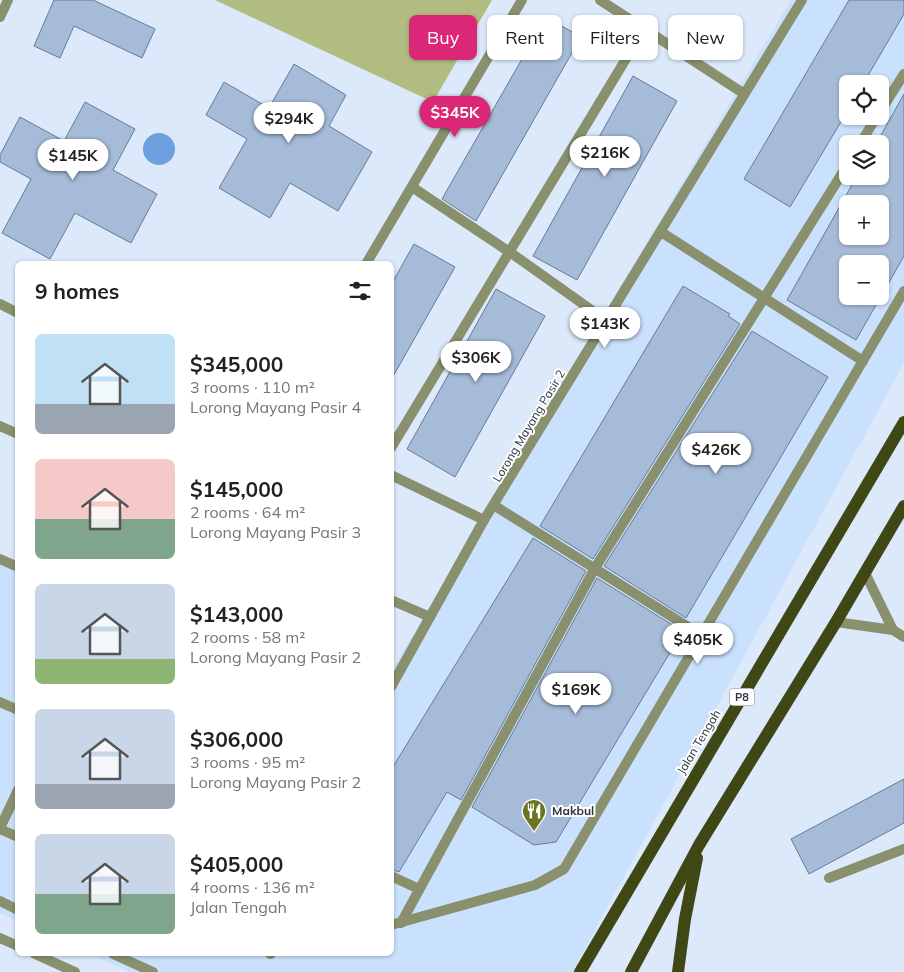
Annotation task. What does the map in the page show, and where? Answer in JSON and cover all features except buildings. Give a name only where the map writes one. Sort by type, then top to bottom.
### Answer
[{"type":"main road","name":"Jalan Tengah","points":[[580,972],[904,422]]},
{"type":"main road","points":[[631,972],[700,845],[836,622],[904,506]]},
{"type":"main road","points":[[678,972],[685,919],[700,845]]},
{"type":"street","points":[[0,17],[8,0]]},
{"type":"street","points":[[368,261],[522,0]]},
{"type":"street","points":[[600,0],[623,15]]},
{"type":"street","name":"Lorong Mayang Pasir 2","points":[[394,682],[484,520],[495,506],[743,93],[802,0]]},
{"type":"street","points":[[658,38],[743,93]]},
{"type":"street","points":[[394,443],[511,253],[626,60]]},
{"type":"street","points":[[889,98],[904,74]]},
{"type":"street","points":[[396,924],[419,889],[595,568],[839,178]]},
{"type":"street","points":[[412,187],[511,253],[607,321]]},
{"type":"street","points":[[660,232],[863,361]]},
{"type":"street","points":[[396,924],[534,885],[564,869],[904,291]]},
{"type":"street","points":[[0,304],[15,312]]},
{"type":"street","points":[[0,426],[15,433]]},
{"type":"street","points":[[394,476],[484,520]]},
{"type":"street","points":[[495,506],[701,635]]},
{"type":"street","points":[[0,559],[15,566]]},
{"type":"street","points":[[865,573],[893,630]]},
{"type":"street","points":[[394,601],[430,617]]},
{"type":"street","points":[[836,622],[893,630],[904,637]]},
{"type":"street","points":[[0,702],[15,709]]},
{"type":"street","points":[[15,796],[0,829],[15,836]]},
{"type":"street","points":[[829,878],[904,849]]},
{"type":"street","points":[[394,877],[419,889]]},
{"type":"street","points":[[0,901],[15,908]]},
{"type":"street","points":[[0,938],[15,945]]},
{"type":"street","points":[[39,956],[75,972]]},
{"type":"street","points":[[117,956],[153,972]]},
{"type":"shaded area","points":[[791,0],[904,0],[904,363],[572,972],[130,972],[94,956],[394,956],[394,666]]},
{"type":"shaded area","points":[[0,563],[15,570],[15,920],[0,913]]},
{"type":"green space","points":[[215,0],[492,0],[477,26],[477,15],[409,15],[409,60],[457,60],[433,102]]},
{"type":"water","points":[[159,133],[165,134],[170,138],[174,143],[174,155],[170,160],[165,164],[159,165],[153,164],[148,160],[144,155],[143,149],[144,143],[148,138],[153,134]]},
{"type":"place","name":"Makbul","points":[[534,832]]}]
